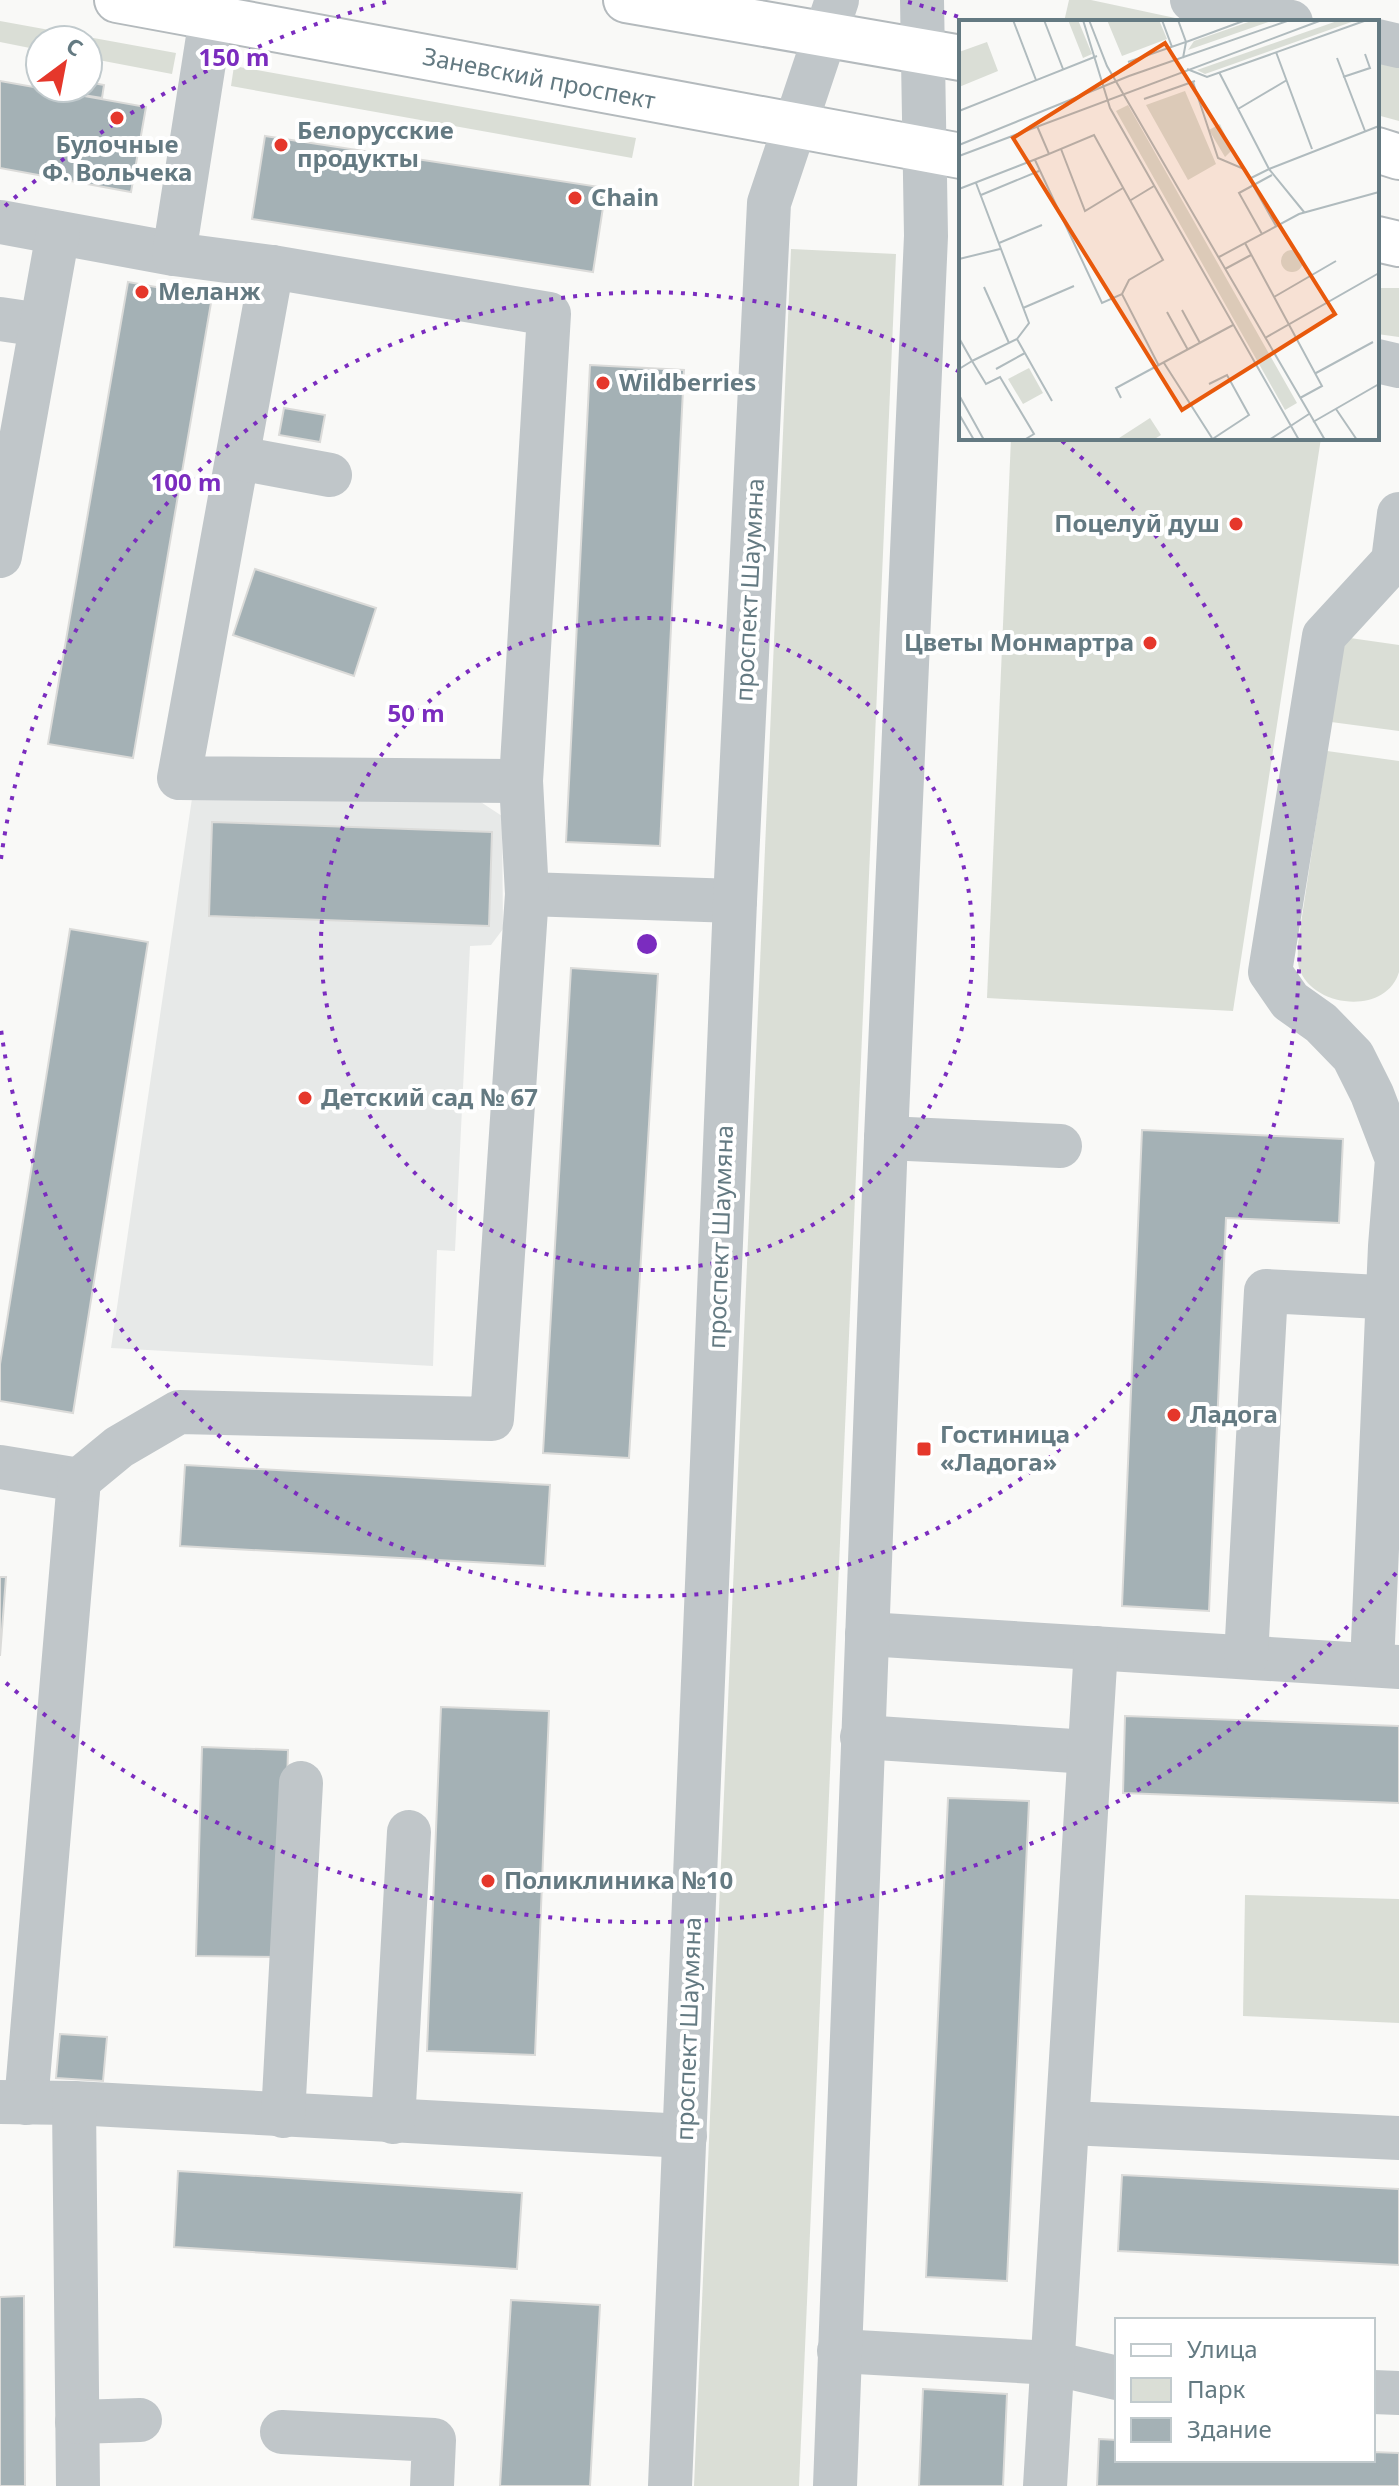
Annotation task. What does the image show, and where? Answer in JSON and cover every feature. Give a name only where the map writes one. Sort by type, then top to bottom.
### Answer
[{"type":"main road","name":"Заневский проспект","points":[[117,0],[943,153]]},
{"type":"main road","points":[[626,0],[831,17],[942,55]]},
{"type":"main road","points":[[1379,151],[1399,157]]},
{"type":"main road","points":[[1379,239],[1399,244]]},
{"type":"street","points":[[835,2486],[886,1138],[925,252],[943,153],[942,55],[922,0]]},
{"type":"street","points":[[1192,0],[1282,20]]},
{"type":"street","name":"проспект Шаумяна","points":[[670,2486],[735,901],[769,203],[831,17]]},
{"type":"street","points":[[174,254],[211,18]]},
{"type":"street","points":[[1379,41],[1399,46]]},
{"type":"street","points":[[0,222],[174,254],[272,267],[549,314],[521,781],[527,894],[492,1419],[179,1412],[119,1447],[79,1480],[13,2103],[74,2103],[685,2136]]},
{"type":"street","points":[[0,556],[21,322],[58,233]]},
{"type":"street","points":[[272,267],[179,778],[521,781]]},
{"type":"street","points":[[1379,361],[1399,366]]},
{"type":"street","points":[[238,458],[330,475]]},
{"type":"street","points":[[867,1634],[1386,1666],[1397,1159],[1372,1094],[1353,1056],[1321,1023],[1290,1001],[1270,972],[1324,636],[1393,561],[1399,514]]},
{"type":"street","points":[[527,894],[735,901]]},
{"type":"street","points":[[886,1138],[1060,1146]]},
{"type":"street","points":[[1246,1657],[1266,1291],[1394,1298]]},
{"type":"street","points":[[0,1467],[79,1480]]},
{"type":"street","points":[[1045,2486],[1096,1648]]},
{"type":"street","points":[[862,1737],[1089,1752]]},
{"type":"street","points":[[283,2116],[301,1783]]},
{"type":"street","points":[[393,2122],[409,1832]]},
{"type":"street","points":[[74,2103],[78,2486]]},
{"type":"street","points":[[1069,2123],[1399,2138]]},
{"type":"street","points":[[839,2351],[1052,2363],[1115,2378]]},
{"type":"street","points":[[1375,2392],[1399,2393]]},
{"type":"street","points":[[77,2422],[140,2420]]},
{"type":"street","points":[[282,2432],[434,2440],[432,2486]]},
{"type":"shaded area","name":"Детский сад № 67","points":[[195,778],[470,795],[502,816],[503,929],[491,945],[470,946],[455,1251],[437,1250],[433,1366],[111,1348]]},
{"type":"green space","points":[[1069,0],[1091,0],[1185,20],[1064,20]]},
{"type":"green space","points":[[0,21],[24,25],[24,47],[0,42]]},
{"type":"green space","points":[[104,40],[176,53],[172,74],[104,61]]},
{"type":"green space","points":[[1379,61],[1399,66],[1399,121],[1379,116]]},
{"type":"green space","points":[[234,66],[636,138],[632,158],[231,86]]},
{"type":"green space","points":[[791,249],[896,254],[799,2486],[694,2486]]},
{"type":"green space","points":[[1379,288],[1399,288],[1399,337],[1379,334]]},
{"type":"green space","points":[[1011,440],[1321,440],[1233,1011],[987,998]]},
{"type":"green space","points":[[1343,637],[1399,645],[1399,731],[1331,722]]},
{"type":"green space","points":[[1327,751],[1399,761],[1399,972],[1392,986],[1380,996],[1365,1001],[1349,1002],[1318,992],[1306,981],[1298,965],[1298,943]]},
{"type":"green space","points":[[1245,1895],[1399,1899],[1399,2023],[1243,2016]]},
{"type":"building","points":[[0,81],[24,85],[24,104],[104,104],[104,100],[146,107],[131,192],[0,168]]},
{"type":"building","points":[[265,136],[606,188],[593,272],[252,219]]},
{"type":"building","points":[[128,282],[212,297],[133,758],[48,744]]},
{"type":"building","points":[[590,365],[684,370],[660,846],[566,842]]},
{"type":"building","points":[[284,408],[325,415],[320,442],[279,435]]},
{"type":"building","points":[[255,569],[376,608],[354,676],[233,635]]},
{"type":"building","points":[[212,822],[492,832],[489,926],[209,916]]},
{"type":"building","points":[[70,929],[148,942],[73,1413],[0,1401],[0,1364]]},
{"type":"building","points":[[571,968],[658,974],[629,1458],[543,1453]]},
{"type":"building","name":"Ладога","points":[[1142,1130],[1343,1139],[1339,1223],[1226,1218],[1209,1611],[1122,1606]]},
{"type":"building","points":[[185,1465],[550,1485],[545,1566],[180,1546]]},
{"type":"building","points":[[0,1577],[6,1577],[0,1656]]},
{"type":"building","name":"Поликлиника №10","points":[[441,1707],[549,1711],[535,2055],[427,2051]]},
{"type":"building","points":[[1125,1716],[1399,1726],[1399,1803],[1123,1793]]},
{"type":"building","points":[[202,1747],[288,1750],[282,1957],[196,1956]]},
{"type":"building","points":[[948,1798],[1029,1801],[1007,2281],[926,2277]]},
{"type":"building","points":[[60,2034],[107,2037],[103,2081],[56,2078]]},
{"type":"building","points":[[178,2171],[522,2193],[517,2269],[174,2247]]},
{"type":"building","points":[[1122,2175],[1399,2189],[1399,2265],[1118,2251]]},
{"type":"building","points":[[24,2296],[25,2486],[0,2486],[0,2297]]},
{"type":"building","points":[[511,2300],[600,2305],[590,2486],[500,2486]]},
{"type":"building","points":[[923,2389],[1007,2394],[1003,2486],[919,2486]]},
{"type":"building","points":[[1099,2439],[1115,2440],[1115,2462],[1375,2462],[1375,2452],[1399,2453],[1399,2486],[1097,2486]]},
{"type":"place","name":"Булочные Ф. Вольчека","points":[[117,118]]},
{"type":"place","name":"Белорусские продукты","points":[[281,145]]},
{"type":"place","name":"Chain","points":[[575,198]]},
{"type":"place","name":"Меланж","points":[[142,292]]},
{"type":"place","name":"Wildberries","points":[[603,383]]},
{"type":"place","name":"Поцелуй душ","points":[[1236,524]]},
{"type":"place","name":"Цветы Монмартра","points":[[1150,643]]},
{"type":"place","name":"Детский сад № 67","points":[[305,1098]]},
{"type":"place","name":"Ладога","points":[[1174,1415]]},
{"type":"place","name":"Гостиница «Ладога»","points":[[924,1449]]},
{"type":"place","name":"Поликлиника №10","points":[[488,1881]]}]
